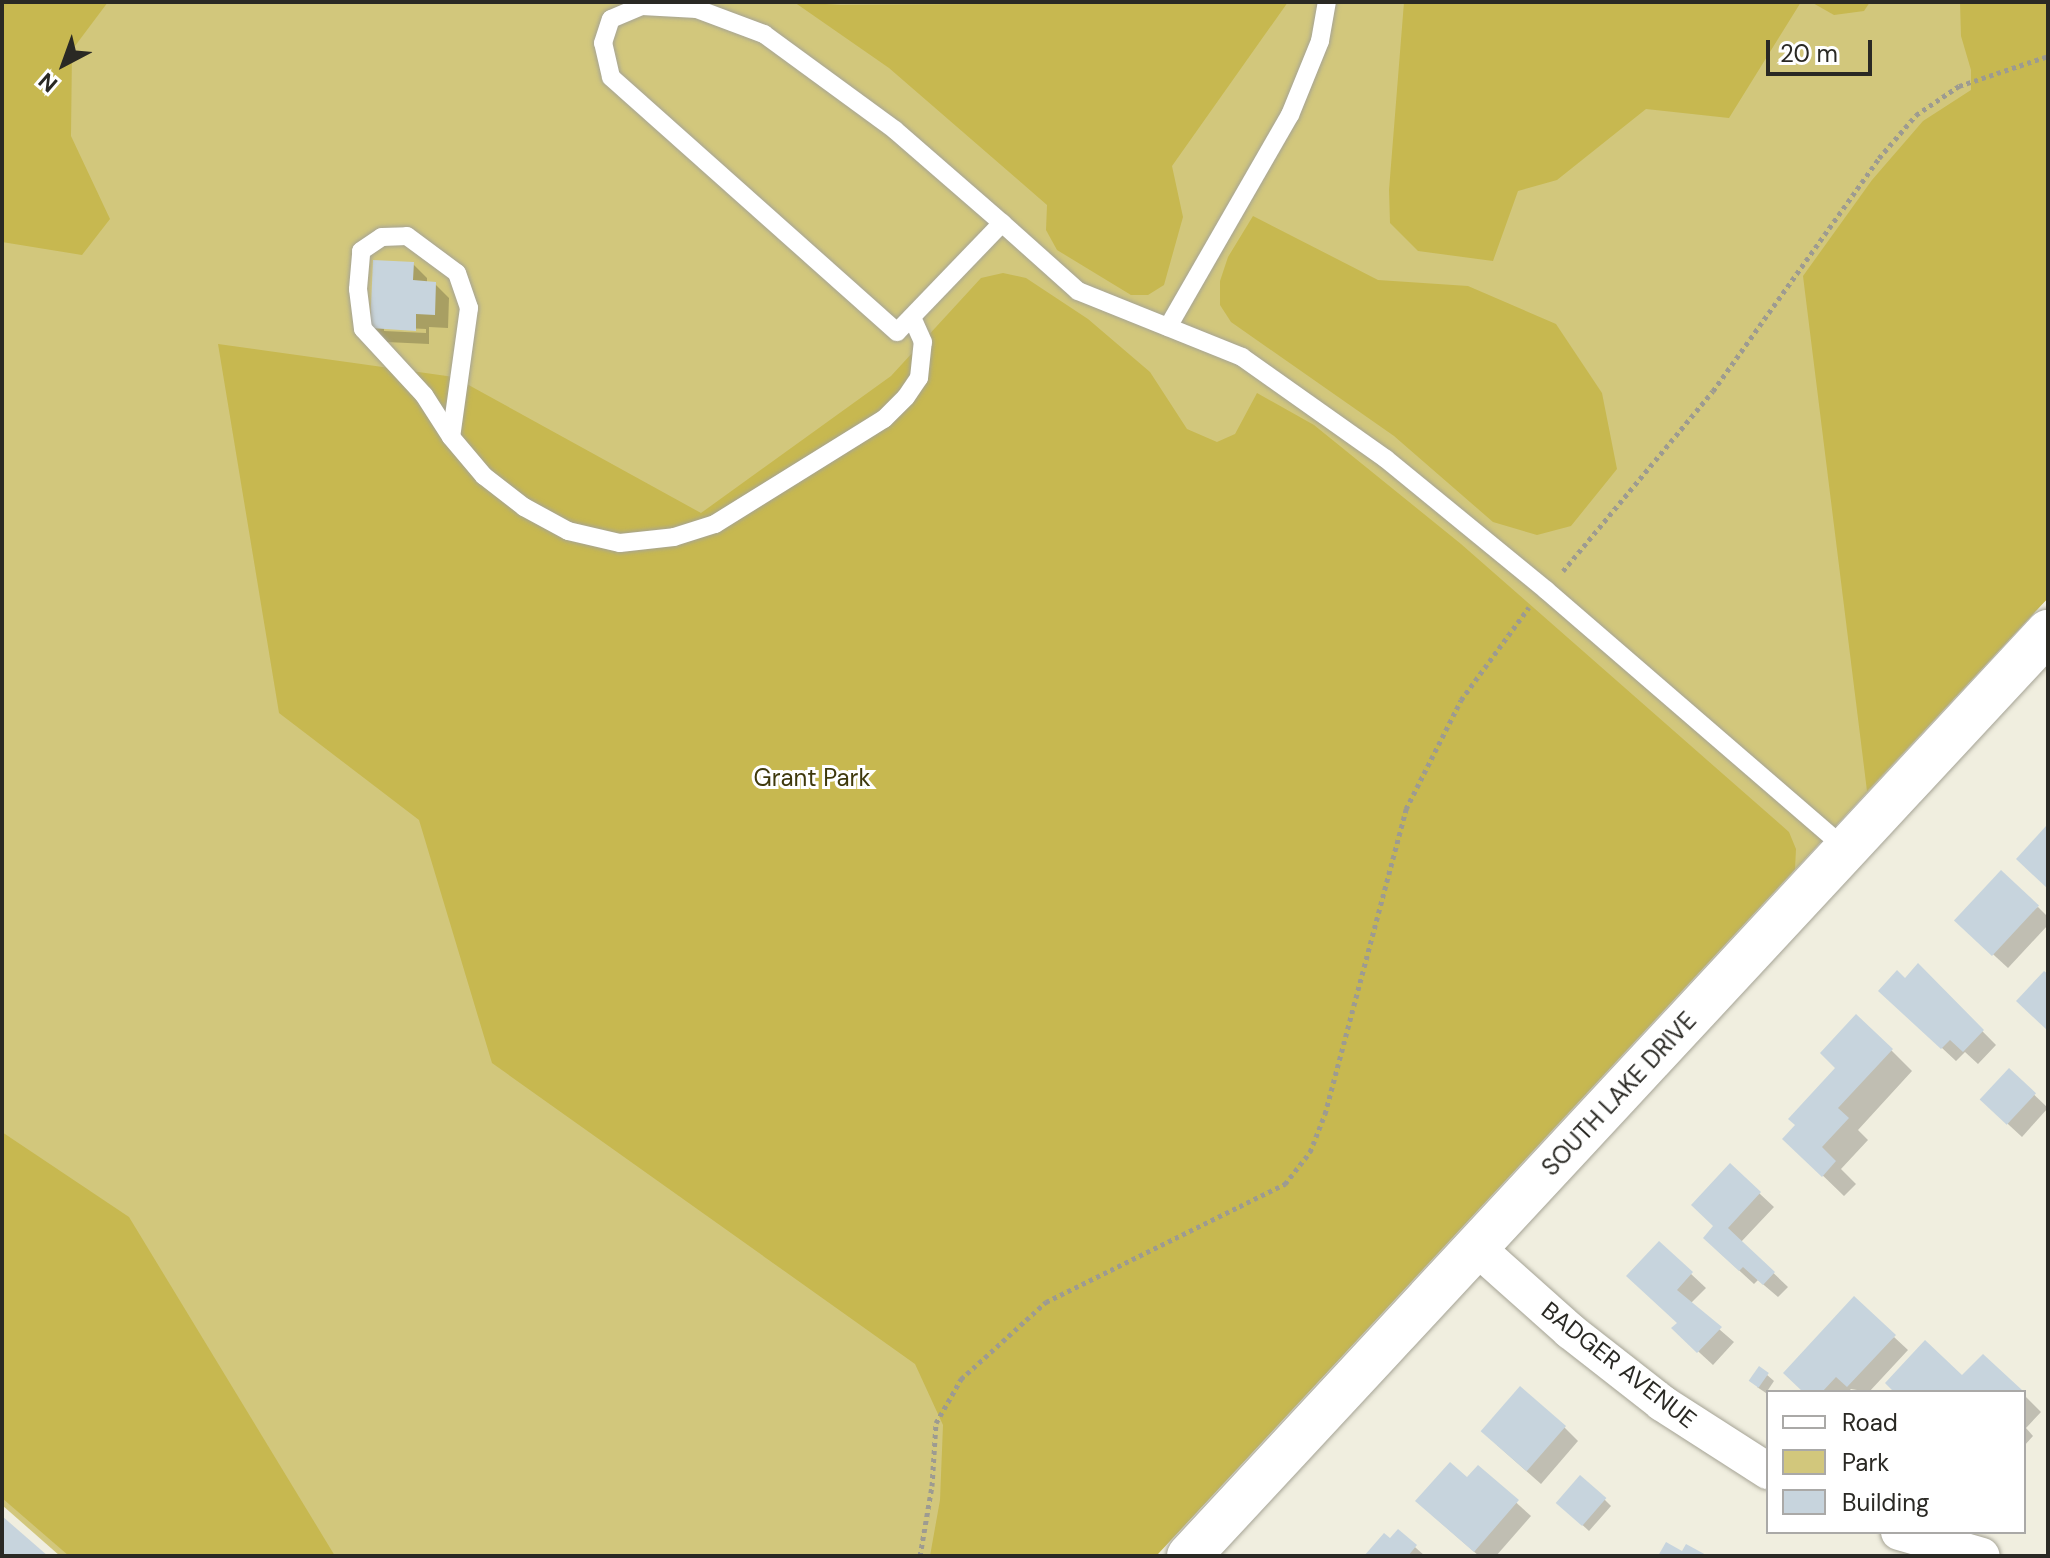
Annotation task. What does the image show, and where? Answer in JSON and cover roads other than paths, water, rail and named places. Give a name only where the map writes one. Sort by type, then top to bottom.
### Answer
[{"type":"street","name":"SOUTH LAKE DRIVE","points":[[1189,1556],[2048,632]]},
{"type":"street","name":"BADGER AVENUE","points":[[1477,1248],[1570,1331],[1662,1403],[1766,1470]]},
{"type":"street","points":[[1906,1534],[1982,1556]]},
{"type":"lane","points":[[1168,327],[1290,115],[1320,41],[1327,2]]},
{"type":"lane","points":[[1002,223],[897,332],[611,77],[603,43],[611,19],[642,6],[697,9],[764,34],[895,130],[1002,223],[1078,291],[1242,357],[1386,459],[1546,590],[1845,848]]},
{"type":"lane","points":[[451,437],[469,308],[457,273],[407,236],[382,237],[361,251],[358,289],[363,329],[424,395],[451,437],[484,476],[524,507],[568,531],[620,543],[674,537],[715,524],[884,419],[906,397],[919,378],[923,342],[912,317]]},
{"type":"park label","name":"Grant Park","points":[[812,778]]}]
